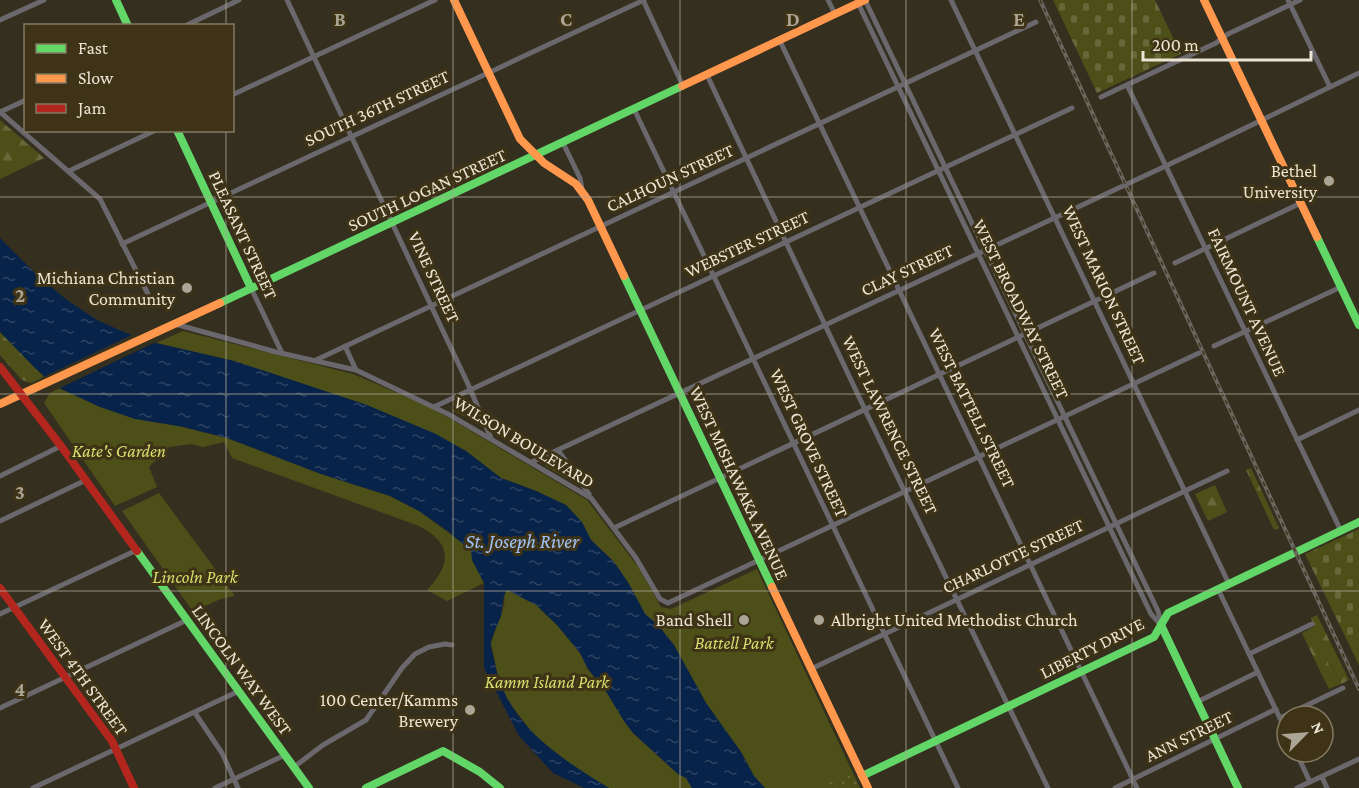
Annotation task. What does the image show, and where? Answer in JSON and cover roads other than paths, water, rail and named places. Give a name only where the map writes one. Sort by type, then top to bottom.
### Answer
[{"type":"street","points":[[0,20],[44,0]]},
{"type":"street","points":[[116,0],[127,24]]},
{"type":"street","points":[[188,24],[239,0]]},
{"type":"street","name":"VINE STREET","points":[[287,0],[491,438]]},
{"type":"street","points":[[234,94],[435,0]]},
{"type":"street","name":"WEST MISHAWAKA AVENUE","points":[[454,0],[516,132],[535,156],[568,178],[582,191],[602,227],[868,788]]},
{"type":"street","points":[[643,0],[683,86]]},
{"type":"street","name":"SOUTH 36TH STREET","points":[[122,244],[643,0]]},
{"type":"street","points":[[828,0],[835,15]]},
{"type":"street","name":"WEST MARION STREET","points":[[951,0],[1229,584]]},
{"type":"street","points":[[1204,0],[1359,325]]},
{"type":"street","points":[[1101,97],[1222,39],[1289,2],[1300,0]]},
{"type":"street","name":"SOUTH LOGAN STREET","points":[[0,404],[863,1]]},
{"type":"street","name":"WEST BROADWAY STREET","points":[[863,1],[1158,611],[1161,625],[1238,788]]},
{"type":"street","name":"WEST BROADWAY STREET","points":[[863,1],[898,87],[1057,420],[1152,614],[1161,625]]},
{"type":"street","points":[[1289,2],[1330,87]]},
{"type":"street","name":"CALHOUN STREET","points":[[316,360],[1036,22]]},
{"type":"street","name":"WEST BATTELL STREET","points":[[780,41],[1137,788]]},
{"type":"street","name":"CLAY STREET","points":[[532,462],[1359,73]]},
{"type":"street","name":"WEST LAWRENCE STREET","points":[[707,75],[1048,788]]},
{"type":"street","name":"FAIRMOUNT AVENUE","points":[[1127,85],[1341,531]]},
{"type":"street","points":[[24,101],[0,112],[100,199],[153,304]]},
{"type":"street","name":"WEBSTER STREET","points":[[436,406],[1072,108]]},
{"type":"street","name":"WEST GROVE STREET","points":[[634,109],[958,788]]},
{"type":"street","points":[[69,171],[152,132]]},
{"type":"street","name":"PLEASANT STREET","points":[[178,132],[282,353]]},
{"type":"street","name":"WEST MISHAWAKA AVENUE","points":[[563,143],[580,178],[582,191]]},
{"type":"street","points":[[1175,263],[1301,203]]},
{"type":"street","points":[[614,528],[1154,273]]},
{"type":"street","points":[[1214,346],[1341,287]]},
{"type":"street","name":"WILSON BOULEVARD","points":[[175,324],[356,370],[436,406],[591,498],[644,569],[660,599],[669,603],[760,561]]},
{"type":"street","points":[[345,346],[356,370]]},
{"type":"street","points":[[760,561],[1198,353]]},
{"type":"street","name":"LINCOLN WAY WEST","points":[[0,367],[62,447],[309,788]]},
{"type":"street","points":[[1297,440],[1359,410]]},
{"type":"street","points":[[0,476],[62,447]]},
{"type":"street","points":[[558,450],[591,498]]},
{"type":"street","name":"CHARLOTTE STREET","points":[[811,669],[1227,471]]},
{"type":"street","points":[[0,521],[86,480]]},
{"type":"street","name":"LIBERTY DRIVE","points":[[862,776],[1154,637],[1168,613],[1359,522]]},
{"type":"street","points":[[0,614],[137,550]]},
{"type":"street","name":"WEST 4TH STREET","points":[[0,588],[103,728],[116,749],[134,788]]},
{"type":"street","points":[[1218,589],[1275,708]]},
{"type":"street","points":[[0,708],[188,620]]},
{"type":"street","points":[[1249,654],[1312,624]]},
{"type":"street","points":[[294,767],[323,745],[366,720],[402,668],[415,654],[436,645],[452,645]]},
{"type":"street","points":[[1197,702],[1258,672]]},
{"type":"street","points":[[1309,704],[1343,688]]},
{"type":"street","points":[[33,788],[239,691]]},
{"type":"street","name":"ANN STREET","points":[[1115,788],[1275,710]]},
{"type":"street","points":[[195,712],[222,753],[238,788]]},
{"type":"street","points":[[366,788],[443,752],[480,772],[500,788]]},
{"type":"street","points":[[215,788],[285,755]]},
{"type":"street","points":[[1297,788],[1359,759]]},
{"type":"street","points":[[1302,764],[1310,782]]},
{"type":"street","points":[[1322,777],[1327,788]]},
{"type":"water","name":"St. Joseph River","points":[[0,238],[38,276],[67,300],[97,320],[156,343],[234,361],[367,405],[436,434],[466,451],[501,478],[566,505],[582,522],[591,540],[614,562],[645,614],[658,625],[674,645],[706,703],[741,752],[754,776],[765,788],[692,788],[686,778],[678,774],[633,733],[588,669],[580,653],[557,625],[536,605],[507,590],[491,644],[502,686],[511,705],[538,738],[609,788],[584,788],[553,773],[519,736],[484,668],[484,583],[472,560],[471,550],[466,551],[463,544],[449,532],[419,511],[390,496],[321,474],[227,438],[184,427],[135,419],[100,407],[59,388],[36,369],[0,332]]},
{"type":"railway","points":[[1040,0],[1359,689]]},
{"type":"place","name":"Bethel University","points":[[1329,181]]},
{"type":"place","name":"Michiana Christian Community","points":[[187,288]]},
{"type":"place","name":"Band Shell","points":[[744,620]]},
{"type":"place","name":"Albright United Methodist Church","points":[[819,620]]},
{"type":"place","name":"100 Center/Kamms Brewery","points":[[470,710]]},
{"type":"park label","name":"Kate's Garden","points":[[119,451]]},
{"type":"park label","name":"Lincoln Park","points":[[195,577]]},
{"type":"park label","name":"Battell Park","points":[[734,643]]},
{"type":"park label","name":"Kamm Island Park","points":[[547,682]]}]
